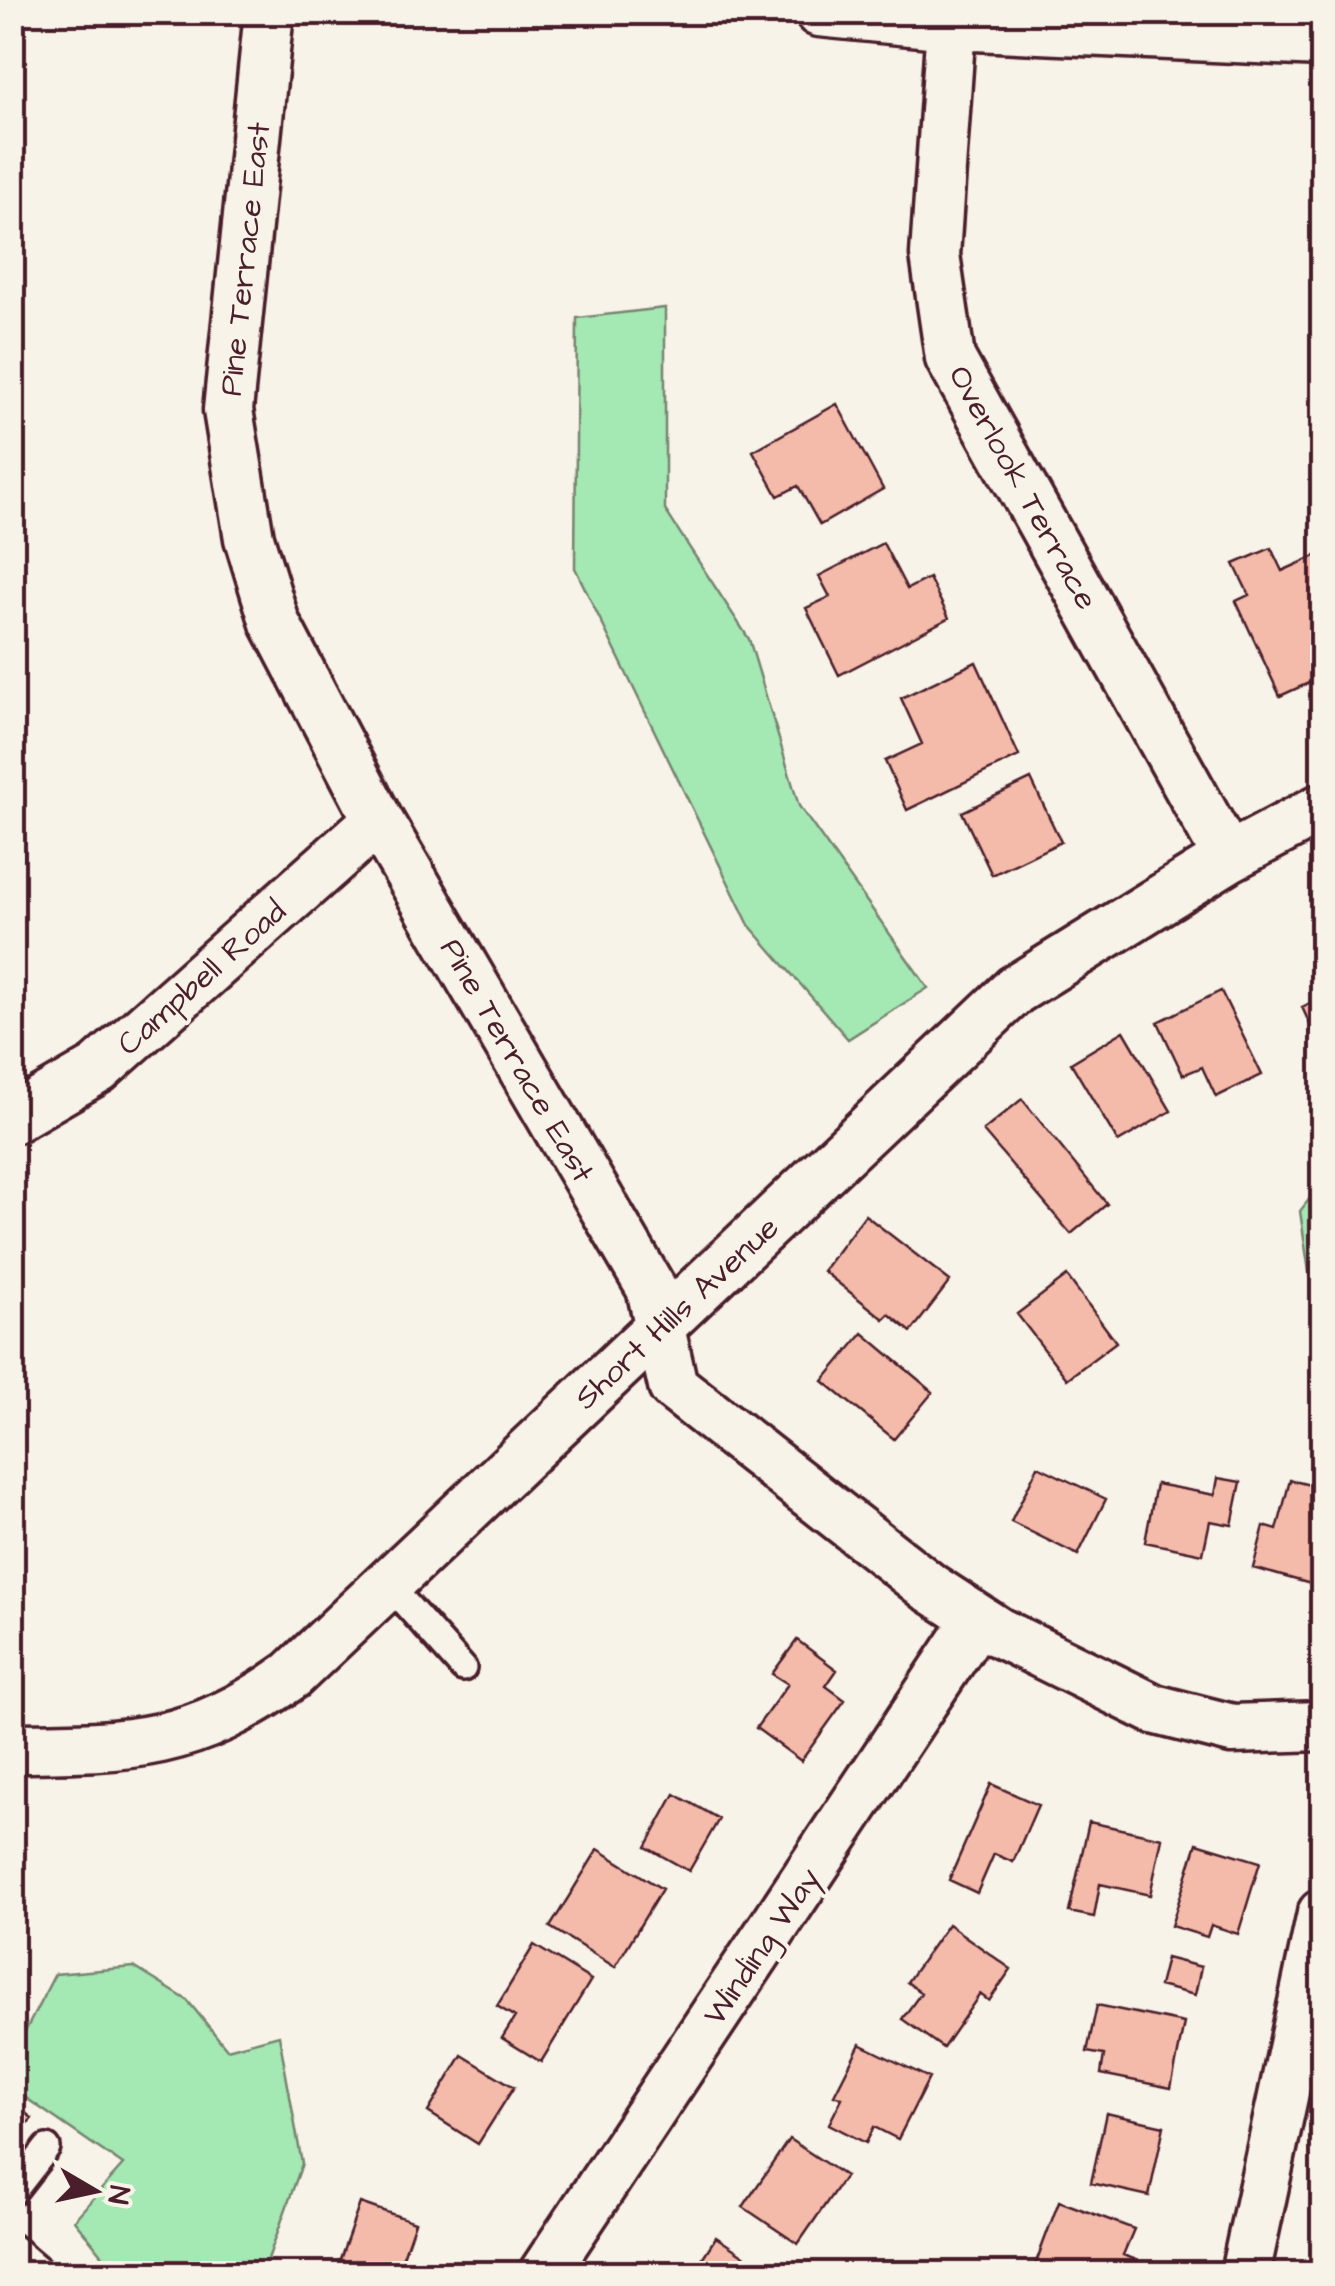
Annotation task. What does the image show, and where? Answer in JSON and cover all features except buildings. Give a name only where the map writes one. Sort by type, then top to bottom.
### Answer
[{"type":"street","name":"Pine Terrace East","points":[[269,12],[228,410],[249,538],[275,624],[378,820],[651,1288],[673,1386],[929,1587],[978,1619],[1154,1709],[1232,1729],[1322,1726]]},
{"type":"street","points":[[819,12],[950,25],[1322,42]]},
{"type":"street","name":"Overlook Terrace","points":[[950,25],[935,255],[950,358],[1228,858]]},
{"type":"street","name":"Short Hills Avenue","points":[[12,1748],[149,1744],[216,1723],[292,1674],[1015,990],[1228,858],[1322,808]]},
{"type":"street","name":"Campbell Road","points":[[12,1119],[98,1069],[378,820]]},
{"type":"street","name":"Winding Way","points":[[544,2274],[978,1619]]},
{"type":"street","points":[[1245,2274],[1322,1914]]},
{"type":"lane","points":[[388,1584],[463,1668]]},
{"type":"lane","points":[[12,2194],[47,2148]]},
{"type":"lane","points":[[12,2247],[44,2274]]},
{"type":"green space","points":[[665,308],[665,510],[749,639],[799,806],[928,988],[848,1039],[749,925],[575,568],[577,318]]},
{"type":"green space","points":[[12,723],[20,757],[25,859],[13,861]]},
{"type":"green space","points":[[1322,1183],[1322,1360],[1300,1211]]},
{"type":"green space","points":[[134,1967],[187,2000],[227,2049],[279,2035],[302,2164],[263,2273],[117,2273],[74,2220],[123,2165],[13,2089],[13,2055],[55,1974]]}]
